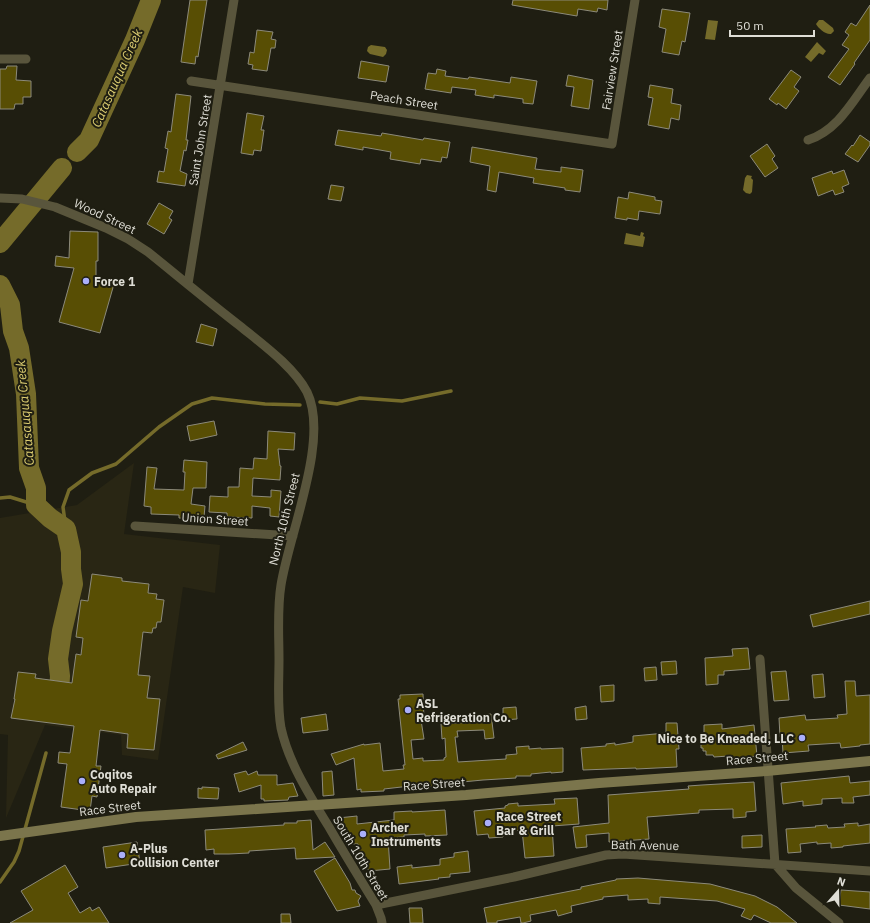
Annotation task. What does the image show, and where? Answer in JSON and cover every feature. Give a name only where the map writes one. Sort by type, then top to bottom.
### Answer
[{"type":"main road","name":"Race Street","points":[[3,835],[136,817],[466,795],[599,783],[767,771],[870,761]]},
{"type":"street","name":"Saint John Street","points":[[188,284],[234,0]]},
{"type":"street","name":"Fairview Street","points":[[612,144],[635,0]]},
{"type":"street","points":[[0,58],[26,59]]},
{"type":"street","points":[[808,140],[823,134],[836,124],[870,78]]},
{"type":"street","name":"Peach Street","points":[[191,81],[612,144]]},
{"type":"street","name":"Wood Street","points":[[0,198],[22,199],[44,203],[106,228],[128,239],[148,252],[188,284]]},
{"type":"street","name":"North 10th Street","points":[[188,284],[265,347],[295,374],[307,394],[312,409],[314,433],[307,476],[293,536],[285,562],[281,586],[279,611],[278,707],[286,748],[316,806]]},
{"type":"street","name":"Union Street","points":[[135,526],[293,536]]},
{"type":"street","points":[[760,659],[774,864],[796,888],[839,923]]},
{"type":"street","name":"South 10th Street","points":[[316,806],[376,905],[382,923]]},
{"type":"street","name":"Bath Avenue","points":[[376,905],[514,877],[606,856],[623,854],[870,871]]},
{"type":"shaded area","points":[[708,20],[718,21],[715,40],[705,39]]},
{"type":"shaded area","points":[[819,20],[823,20],[833,28],[834,31],[829,34],[822,31],[816,24]]},
{"type":"shaded area","points":[[817,42],[826,51],[823,55],[819,53],[811,62],[805,57]]},
{"type":"shaded area","points":[[371,45],[385,47],[387,50],[386,54],[383,57],[370,54],[367,51],[368,47]]},
{"type":"shaded area","points":[[747,175],[752,176],[751,178],[753,180],[752,192],[750,194],[743,190]]},
{"type":"shaded area","points":[[641,232],[644,233],[643,236],[645,237],[643,247],[624,244],[626,233],[640,236]]},
{"type":"shaded area","points":[[134,463],[124,534],[220,545],[215,593],[183,587],[158,760],[122,755],[121,735],[45,725],[6,818],[8,735],[0,734],[0,518],[77,505]]},
{"type":"building","points":[[190,0],[207,0],[198,57],[196,56],[195,64],[181,62]]},
{"type":"building","points":[[513,0],[608,0],[607,10],[598,8],[597,12],[578,9],[577,16],[512,5]]},
{"type":"building","points":[[870,5],[870,40],[840,85],[828,77],[849,49],[842,45],[849,35],[845,32],[851,23],[856,26]]},
{"type":"building","points":[[662,9],[690,13],[685,42],[682,41],[679,55],[662,52],[666,29],[659,27]]},
{"type":"building","points":[[257,30],[273,32],[271,39],[276,40],[275,48],[271,48],[267,71],[252,69],[253,65],[248,64],[250,52],[254,53]]},
{"type":"building","points":[[361,61],[389,66],[386,82],[358,78]]},
{"type":"building","points":[[7,66],[17,66],[16,80],[31,81],[31,97],[23,97],[23,104],[15,104],[14,109],[0,109],[0,69],[6,69]]},
{"type":"building","points":[[437,69],[446,71],[445,76],[468,79],[469,77],[510,83],[511,77],[537,81],[533,104],[523,103],[523,99],[494,95],[494,98],[475,95],[476,90],[452,87],[451,93],[425,89],[428,73],[436,74]]},
{"type":"building","points":[[791,70],[801,77],[794,87],[799,91],[786,109],[769,99]]},
{"type":"building","points":[[568,75],[593,80],[589,109],[571,106],[574,87],[566,86]]},
{"type":"building","points":[[650,85],[673,89],[671,103],[681,105],[679,120],[671,118],[669,129],[648,125],[653,98],[648,97]]},
{"type":"building","points":[[176,94],[191,96],[186,140],[188,140],[186,151],[184,150],[180,171],[187,174],[185,186],[157,182],[159,171],[164,172],[168,149],[165,148],[168,131],[171,132]]},
{"type":"building","points":[[247,113],[264,116],[261,130],[264,130],[261,151],[254,150],[253,155],[241,153]]},
{"type":"building","points":[[338,130],[381,136],[382,133],[423,140],[424,138],[450,142],[447,158],[442,157],[441,162],[421,159],[420,164],[390,159],[391,152],[363,147],[363,150],[335,145]]},
{"type":"building","points":[[860,135],[870,142],[870,145],[858,162],[845,154],[852,145],[853,146]]},
{"type":"building","points":[[767,144],[775,156],[772,159],[778,168],[765,177],[750,156]]},
{"type":"building","points":[[472,147],[537,158],[535,169],[561,172],[561,167],[583,170],[580,192],[533,183],[534,178],[499,172],[496,192],[487,190],[490,166],[470,162]]},
{"type":"building","points":[[844,170],[849,184],[842,187],[844,192],[835,195],[833,190],[818,196],[812,178],[832,171],[833,174]]},
{"type":"building","points":[[331,185],[344,187],[341,201],[328,199]]},
{"type":"building","points":[[629,192],[655,197],[655,200],[662,201],[660,214],[639,211],[638,220],[615,218],[618,197],[628,199]]},
{"type":"building","points":[[159,203],[173,211],[169,218],[172,220],[164,234],[147,224]]},
{"type":"building","name":"Force 1","points":[[70,231],[98,232],[98,261],[96,261],[96,279],[114,284],[100,333],[59,322],[74,268],[55,266],[56,256],[69,258]]},
{"type":"building","points":[[201,324],[217,329],[213,346],[196,342]]},
{"type":"building","points":[[214,421],[217,435],[190,441],[187,426]]},
{"type":"building","points":[[268,431],[295,433],[294,450],[278,449],[281,466],[280,480],[253,478],[252,496],[271,497],[271,490],[281,491],[279,517],[270,516],[270,508],[252,506],[252,518],[227,517],[227,513],[209,512],[210,496],[228,497],[228,487],[239,487],[240,468],[253,469],[254,458],[267,459]]},
{"type":"building","points":[[184,460],[207,462],[206,488],[193,488],[191,504],[205,506],[204,517],[202,517],[202,519],[179,518],[179,515],[151,514],[151,507],[144,506],[147,467],[157,468],[154,489],[184,490]]},
{"type":"building","points":[[92,574],[122,578],[122,581],[149,584],[148,593],[157,594],[156,599],[164,600],[161,622],[157,622],[156,628],[153,628],[152,633],[143,632],[138,675],[150,676],[147,698],[160,699],[154,750],[127,748],[128,734],[100,730],[96,766],[101,766],[97,797],[92,796],[90,811],[61,807],[67,764],[58,763],[59,752],[70,753],[74,726],[11,718],[18,672],[36,674],[35,678],[72,683],[76,654],[81,655],[83,638],[76,637],[81,600],[88,601]]},
{"type":"building","points":[[870,601],[870,614],[813,627],[810,615]]},
{"type":"building","points":[[748,648],[750,669],[724,671],[724,675],[718,675],[718,684],[706,685],[705,658],[733,656],[732,649]]},
{"type":"building","points":[[676,661],[677,674],[662,675],[661,662]]},
{"type":"building","points":[[656,667],[657,680],[645,681],[644,668]]},
{"type":"building","points":[[786,671],[789,700],[774,701],[771,672]]},
{"type":"building","points":[[823,674],[825,697],[814,698],[812,675]]},
{"type":"building","points":[[845,681],[855,681],[856,696],[870,695],[870,744],[841,748],[840,743],[808,745],[809,751],[783,753],[779,718],[805,715],[806,720],[838,718],[837,715],[847,714]]},
{"type":"building","points":[[614,685],[614,701],[601,702],[600,686]]},
{"type":"building","points":[[423,694],[424,719],[421,720],[424,739],[411,740],[413,759],[423,758],[423,761],[444,760],[446,757],[445,738],[442,739],[441,724],[473,722],[472,718],[491,714],[494,738],[485,739],[484,730],[457,731],[458,737],[455,737],[458,762],[506,759],[506,755],[517,754],[516,747],[529,746],[529,749],[563,748],[563,772],[531,774],[531,776],[516,776],[516,778],[462,782],[463,784],[419,787],[419,785],[384,789],[384,791],[361,792],[361,789],[357,790],[354,758],[336,765],[331,754],[364,744],[380,743],[383,771],[404,769],[403,765],[405,765],[398,699],[400,699],[400,695]]},
{"type":"building","points":[[586,706],[587,719],[576,720],[575,708]]},
{"type":"building","points":[[516,707],[517,719],[503,720],[503,708]]},
{"type":"building","points":[[326,714],[328,730],[303,733],[301,718]]},
{"type":"building","points":[[666,723],[677,723],[679,749],[676,749],[677,767],[583,770],[581,748],[633,742],[633,736],[666,733]]},
{"type":"building","points":[[722,724],[722,729],[754,725],[757,756],[729,759],[729,756],[714,757],[713,755],[706,755],[706,751],[703,751],[703,748],[701,748],[701,738],[704,738],[704,725]]},
{"type":"building","points":[[243,742],[247,750],[218,759],[216,755]]},
{"type":"building","points":[[246,771],[248,775],[257,771],[258,775],[277,775],[277,785],[293,783],[298,796],[289,797],[288,800],[264,801],[264,799],[261,799],[261,785],[239,792],[234,774]]},
{"type":"building","points":[[332,771],[334,795],[323,796],[322,772]]},
{"type":"building","points":[[849,776],[850,783],[870,781],[870,795],[853,797],[854,803],[842,803],[842,798],[822,799],[822,804],[813,805],[803,806],[803,801],[783,804],[781,783]]},
{"type":"building","points":[[754,782],[756,811],[746,812],[746,817],[733,818],[733,809],[699,810],[699,813],[647,817],[649,839],[609,842],[609,833],[586,835],[587,847],[576,848],[573,827],[609,823],[608,795],[689,789],[688,786]]},
{"type":"building","points":[[202,787],[219,788],[218,799],[198,798],[198,788],[202,789]]},
{"type":"building","points":[[577,798],[579,824],[552,826],[554,856],[525,858],[522,830],[502,832],[503,837],[489,838],[488,834],[477,835],[474,811],[505,808],[508,804],[518,803],[518,806],[555,804],[554,799]]},
{"type":"building","points":[[445,810],[447,835],[404,835],[404,837],[388,838],[390,869],[369,871],[359,854],[358,844],[352,844],[338,818],[357,816],[357,824],[394,820],[394,812]]},
{"type":"building","points":[[311,820],[313,850],[325,842],[335,857],[296,859],[295,848],[229,854],[214,854],[214,849],[206,850],[205,830],[284,825],[284,823],[297,823],[297,821]]},
{"type":"building","points":[[858,823],[858,826],[870,824],[870,843],[831,848],[831,843],[817,844],[817,842],[800,844],[801,852],[788,853],[786,829],[827,825],[828,828],[845,827],[844,824]]},
{"type":"building","points":[[762,835],[762,847],[742,848],[742,836]]},
{"type":"building","name":"A-Plus Collision Center","points":[[137,842],[140,863],[106,868],[103,847]]},
{"type":"building","points":[[468,851],[470,872],[450,874],[450,877],[438,878],[439,879],[399,884],[397,867],[412,865],[412,868],[440,865],[440,859],[454,857],[454,853]]},
{"type":"building","points":[[335,858],[350,883],[352,890],[355,890],[356,893],[361,896],[358,901],[360,906],[337,911],[314,871]]},
{"type":"building","points":[[65,865],[78,887],[68,893],[80,913],[90,907],[92,911],[99,907],[109,923],[10,923],[33,910],[21,891]]},
{"type":"building","points":[[638,878],[710,884],[755,896],[777,907],[797,923],[771,923],[754,915],[751,920],[741,916],[745,909],[717,901],[660,897],[660,904],[648,903],[648,899],[628,900],[628,895],[603,897],[603,899],[571,906],[572,912],[558,916],[556,910],[530,915],[531,921],[523,923],[521,923],[520,917],[497,921],[497,923],[487,923],[484,908],[581,889],[581,887],[616,879]]},
{"type":"building","points":[[841,890],[870,892],[870,909],[839,905]]},
{"type":"building","points":[[409,908],[422,908],[423,923],[410,923]]},
{"type":"building","points":[[281,914],[290,914],[291,923],[281,923]]},
{"type":"waterway","name":"Catasauqua Creek","points":[[77,152],[89,140],[135,40],[151,0]]},
{"type":"waterway","name":"Catasauqua Creek","points":[[0,243],[62,168]]},
{"type":"waterway","name":"Catasauqua Creek","points":[[0,285],[10,305],[13,331],[19,348],[26,394],[29,468],[36,488],[36,505],[50,518],[66,529],[71,552],[73,584],[62,631],[58,659],[60,676],[59,694]]},
{"type":"waterway","points":[[320,402],[337,404],[360,398],[402,401],[451,391]]},
{"type":"waterway","points":[[66,529],[63,507],[69,490],[92,473],[116,464],[159,427],[192,404],[212,398],[265,404],[300,405]]},
{"type":"waterway","points":[[0,498],[10,497],[36,505]]},
{"type":"waterway","name":"Catasauqua Creek","points":[[0,882],[14,862],[19,851],[46,753]]},
{"type":"place","name":"Force 1","points":[[86,281]]},
{"type":"place","name":"ASL Refrigeration Co.","points":[[408,710]]},
{"type":"place","name":"Nice to Be Kneaded, LLC","points":[[802,738]]},
{"type":"place","name":"Coqitos Auto Repair","points":[[82,781]]},
{"type":"place","name":"Race Street Bar & Grill","points":[[488,823]]},
{"type":"place","name":"Archer Instruments","points":[[363,834]]},
{"type":"place","name":"A-Plus Collision Center","points":[[122,855]]}]
